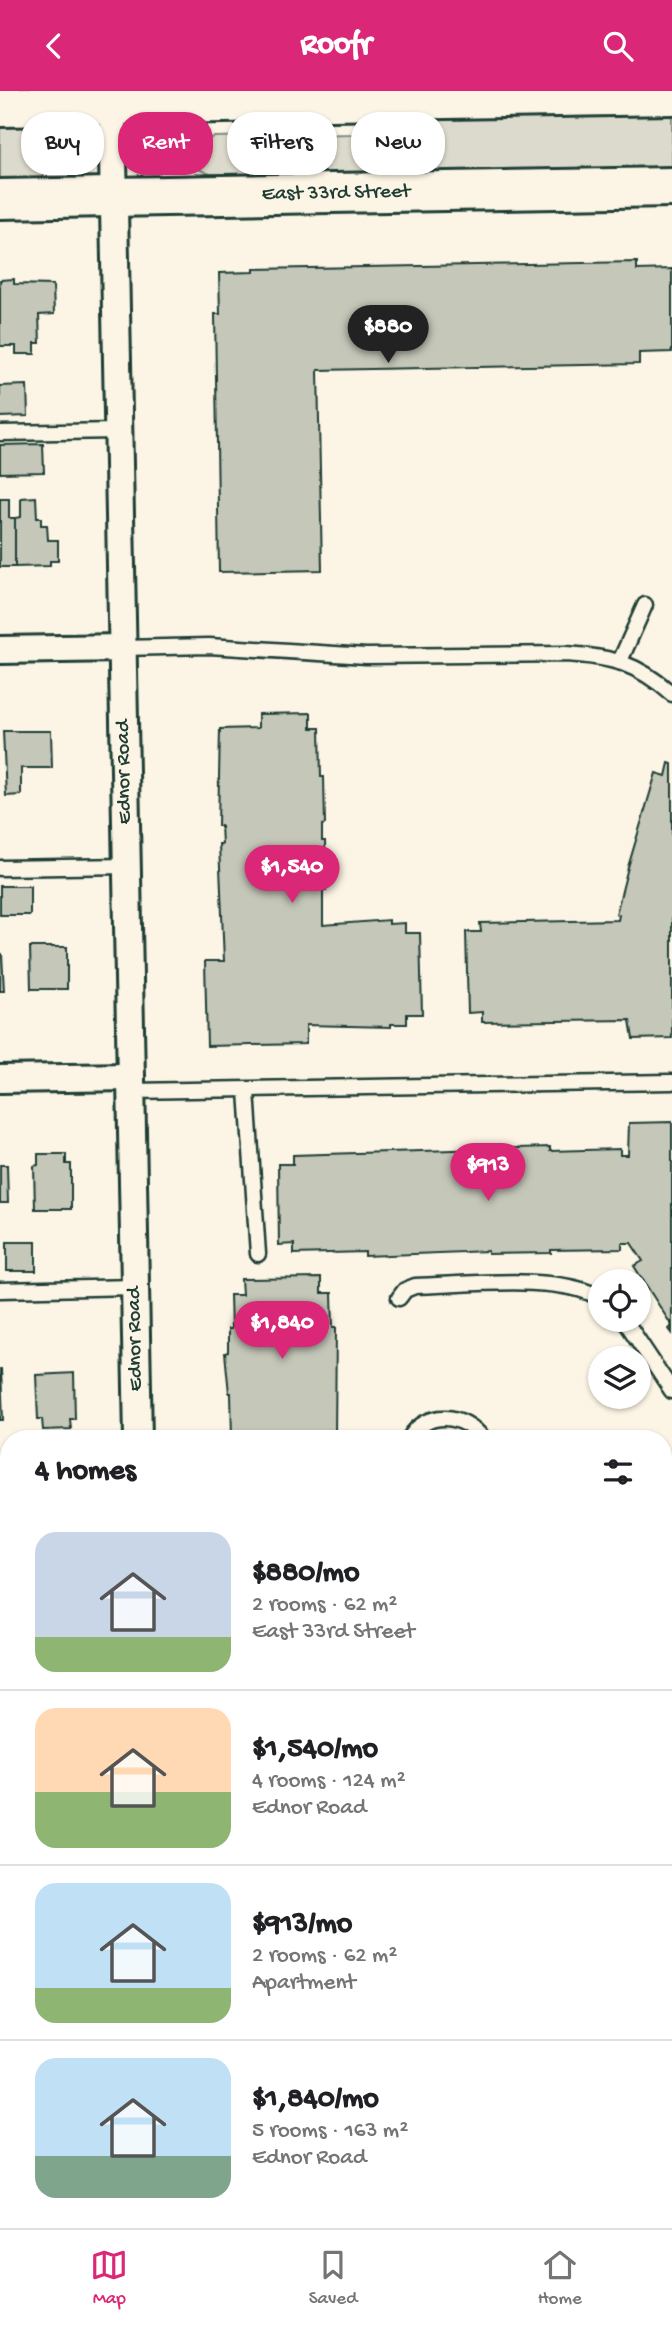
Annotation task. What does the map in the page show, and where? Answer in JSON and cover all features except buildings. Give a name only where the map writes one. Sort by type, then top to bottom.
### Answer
[{"type":"main road","points":[[0,107],[112,98],[672,95]]},
{"type":"main road","name":"East 33rd Street","points":[[0,199],[672,187]]},
{"type":"street","name":"Ednor Road","points":[[112,98],[138,1430]]},
{"type":"street","points":[[0,650],[122,648]]},
{"type":"street","points":[[0,1079],[131,1084]]},
{"type":"lane","points":[[0,433],[118,431]]},
{"type":"lane","points":[[620,661],[645,605]]},
{"type":"lane","points":[[122,648],[209,646],[366,656],[566,654],[620,661],[645,672],[672,694]]},
{"type":"lane","points":[[0,868],[127,866]]},
{"type":"lane","points":[[131,1084],[247,1091],[672,1082]]},
{"type":"lane","points":[[247,1091],[258,1254]]},
{"type":"lane","points":[[399,1298],[405,1290],[415,1286],[552,1284],[588,1292]]},
{"type":"lane","points":[[0,1290],[135,1287]]},
{"type":"lane","points":[[633,1332],[672,1391]]},
{"type":"lane","points":[[417,1430],[422,1424],[450,1417],[464,1421],[474,1430]]},
{"type":"shaded area","points":[[672,112],[672,170],[445,173],[445,117]]},
{"type":"shaded area","points":[[21,125],[21,175],[43,175],[43,181],[0,182],[0,127]]},
{"type":"shaded area","points":[[337,134],[351,134],[351,174],[337,174]]},
{"type":"shaded area","points":[[214,137],[227,137],[227,175],[291,175],[215,176],[212,175]]}]
